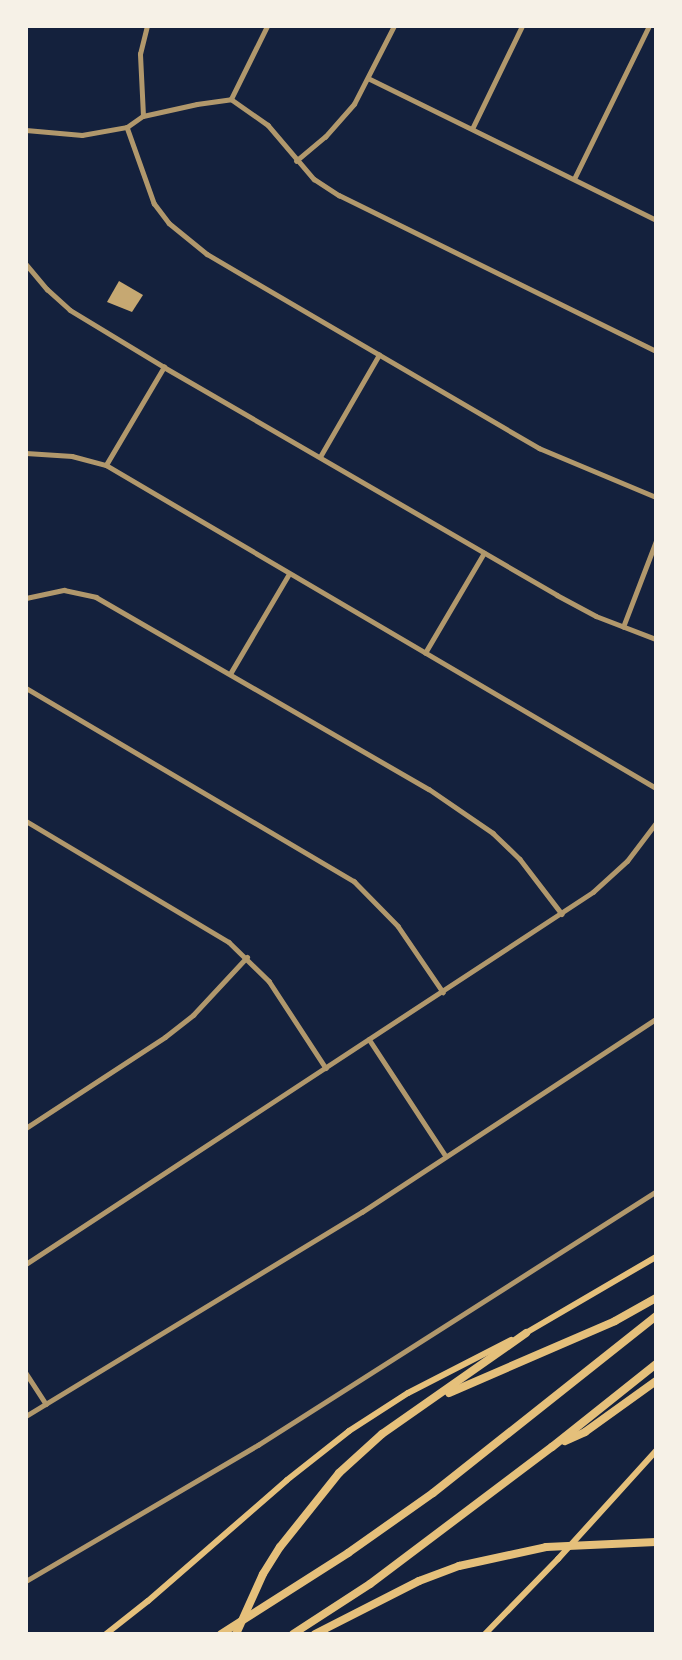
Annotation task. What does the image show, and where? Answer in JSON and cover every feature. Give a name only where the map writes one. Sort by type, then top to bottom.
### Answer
[{"type":"highway","points":[[431,1401],[615,1321],[656,1298]]},
{"type":"highway","points":[[221,1634],[433,1493],[656,1316]]},
{"type":"highway","points":[[236,1634],[263,1574],[321,1492],[382,1434],[526,1333]]},
{"type":"highway","points":[[293,1634],[370,1584],[552,1447],[656,1364]]},
{"type":"highway","points":[[552,1447],[585,1432],[656,1381]]},
{"type":"highway","points":[[315,1634],[419,1581],[502,1555],[546,1547],[656,1542]]},
{"type":"main road","points":[[106,1634],[148,1601],[286,1480],[349,1432],[419,1387],[526,1333],[656,1257]]},
{"type":"main road","points":[[485,1634],[558,1559],[656,1451]]},
{"type":"street","points":[[143,117],[140,54],[147,26]]},
{"type":"street","points":[[231,99],[267,26]]},
{"type":"street","points":[[296,161],[344,117],[368,78],[394,26]]},
{"type":"street","points":[[472,129],[522,26]]},
{"type":"street","points":[[574,179],[649,26]]},
{"type":"street","points":[[368,78],[656,220]]},
{"type":"street","points":[[26,131],[82,135],[127,127],[143,117],[231,99],[268,125],[314,179],[339,195],[656,351]]},
{"type":"street","points":[[127,127],[154,203],[186,239],[556,457],[656,497]]},
{"type":"street","points":[[26,264],[47,289],[70,310],[163,367],[557,595],[622,627],[656,639]]},
{"type":"street","points":[[320,457],[379,355]]},
{"type":"street","points":[[106,465],[163,367]]},
{"type":"street","points":[[26,453],[62,455],[106,465],[656,788]]},
{"type":"street","points":[[622,627],[656,541]]},
{"type":"street","points":[[425,653],[484,553]]},
{"type":"street","points":[[230,674],[289,574]]},
{"type":"street","points":[[26,598],[64,590],[96,597],[471,816],[520,859],[562,914]]},
{"type":"street","points":[[26,688],[354,881],[398,926],[443,992]]},
{"type":"street","points":[[26,821],[211,929],[247,957],[269,981],[326,1068]]},
{"type":"street","points":[[26,1264],[562,914],[593,892],[628,861],[656,823]]},
{"type":"street","points":[[26,1128],[165,1037],[192,1015],[247,957]]},
{"type":"street","points":[[26,1416],[362,1212],[656,1019]]},
{"type":"street","points":[[369,1039],[446,1156]]},
{"type":"street","points":[[26,1581],[258,1445],[656,1191]]},
{"type":"street","points":[[26,1373],[46,1404]]},
{"type":"building","points":[[119,281],[143,295],[132,312],[107,302]]}]
